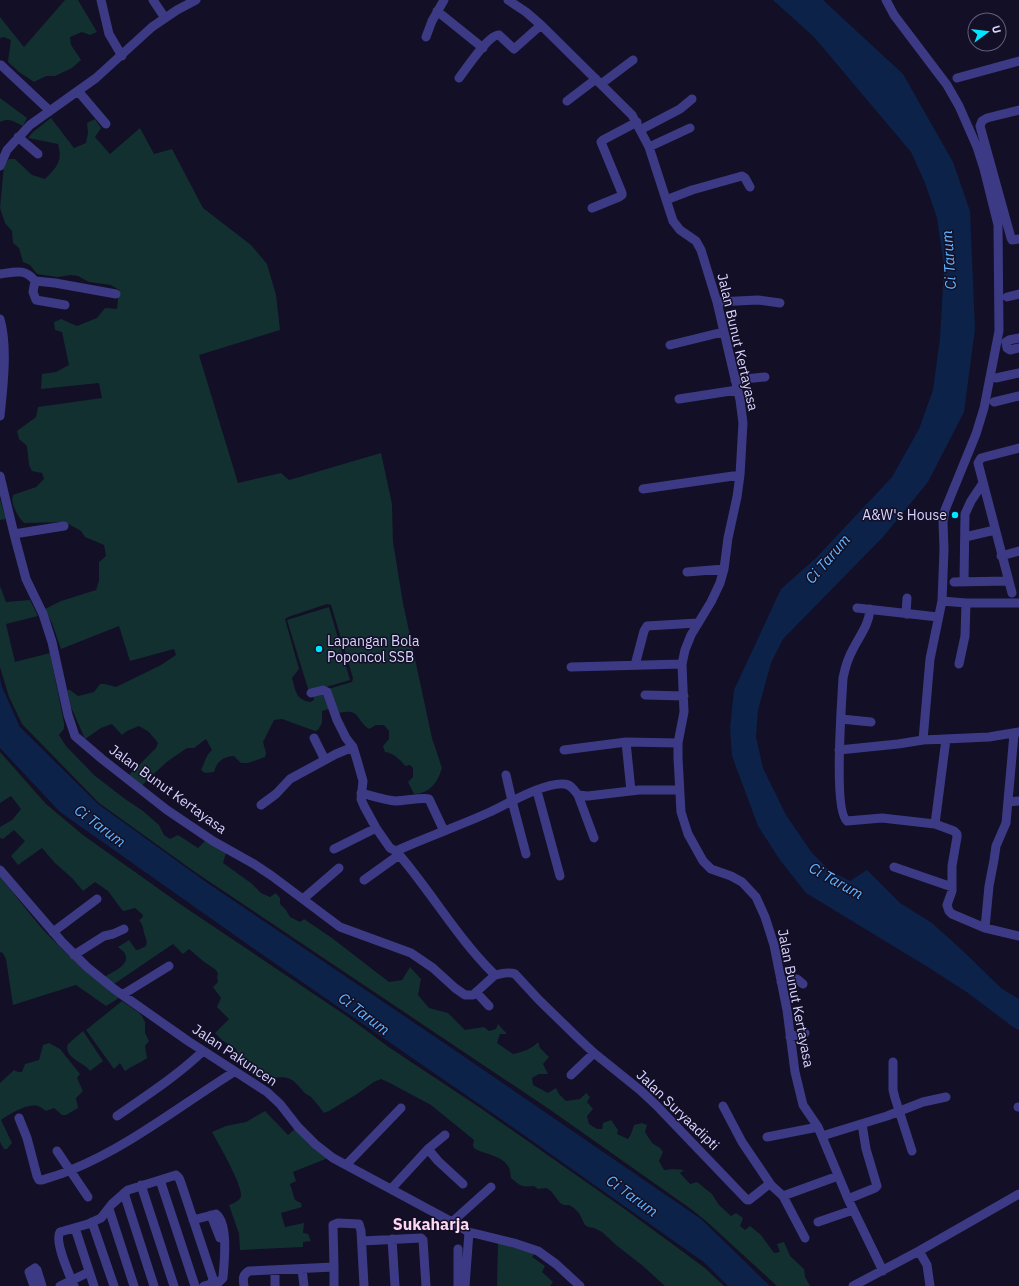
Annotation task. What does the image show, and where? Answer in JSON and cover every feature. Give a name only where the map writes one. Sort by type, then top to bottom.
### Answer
[{"type":"street","points":[[101,0],[109,34],[122,56]]},
{"type":"street","points":[[153,0],[165,18]]},
{"type":"street","points":[[0,166],[7,150],[30,125],[96,78],[122,56],[146,32],[165,18],[196,0]]},
{"type":"street","points":[[426,37],[437,11],[444,0]]},
{"type":"street","name":"Jalan Bunut Kertayasa","points":[[508,0],[526,12],[541,25],[627,109],[639,126],[649,148],[674,221],[677,227],[696,241],[699,246],[717,302],[740,400],[743,423],[740,475],[728,538],[724,570],[711,602],[697,623],[685,650],[682,664],[684,712],[678,743],[679,790],[683,819],[696,852],[703,861],[711,869],[731,876],[742,882],[756,897],[760,906],[771,932],[787,1010],[790,1037],[803,1105],[818,1127],[848,1199],[883,1271]]},
{"type":"street","points":[[886,0],[894,15],[948,85],[959,106],[977,147],[998,225],[999,331],[984,408],[976,434],[945,510],[943,522],[944,549],[942,601],[930,659],[923,740]]},
{"type":"street","points":[[437,11],[483,48]]},
{"type":"street","points":[[459,78],[483,48],[496,35],[499,35],[512,48],[516,49],[541,25]]},
{"type":"street","points":[[567,101],[633,60]]},
{"type":"street","points":[[957,78],[1019,62]]},
{"type":"street","points":[[2,65],[50,111]]},
{"type":"street","points":[[78,91],[106,124]]},
{"type":"street","points":[[592,208],[622,195],[602,142],[603,140],[680,109],[692,99]]},
{"type":"street","points":[[1019,110],[987,118],[982,121],[980,126],[1010,238],[1012,240],[1019,239]]},
{"type":"street","points":[[649,148],[690,128]]},
{"type":"street","points":[[18,137],[38,154]]},
{"type":"street","points":[[666,200],[692,190],[742,176],[745,178],[750,187]]},
{"type":"street","points":[[0,274],[22,272],[30,275],[35,281],[116,294]]},
{"type":"street","points":[[35,281],[33,292],[36,300],[65,305]]},
{"type":"street","points":[[1008,297],[1019,294]]},
{"type":"street","points":[[717,302],[758,300],[780,303]]},
{"type":"street","points":[[0,319],[3,335],[4,374],[0,416]]},
{"type":"street","points":[[670,345],[723,332]]},
{"type":"street","points":[[1019,338],[1008,340],[1006,342],[1007,348],[1010,350],[1019,348]]},
{"type":"street","points":[[996,378],[1019,373]]},
{"type":"street","points":[[735,380],[765,377]]},
{"type":"street","points":[[679,399],[737,390]]},
{"type":"street","points":[[994,402],[1019,396]]},
{"type":"street","points":[[1012,594],[978,463],[981,458],[1019,449]]},
{"type":"street","points":[[643,489],[740,475]]},
{"type":"street","name":"Jalan Bunut Kertayasa","points":[[0,476],[26,578],[43,614],[52,642],[70,724],[75,736],[102,760],[167,810],[213,841],[254,864],[334,923],[347,930],[411,953],[428,964],[465,995],[469,996],[476,992]]},
{"type":"street","points":[[964,582],[965,514],[971,501],[983,483]]},
{"type":"street","points":[[14,534],[64,526]]},
{"type":"street","points":[[965,537],[995,530]]},
{"type":"street","points":[[1001,556],[1019,551]]},
{"type":"street","points":[[687,572],[724,570]]},
{"type":"street","points":[[954,582],[1008,581]]},
{"type":"street","points":[[906,614],[907,598]]},
{"type":"street","points":[[942,601],[966,603],[1019,603]]},
{"type":"street","points":[[959,664],[965,636],[966,603]]},
{"type":"street","points":[[857,608],[938,617]]},
{"type":"street","points":[[870,609],[866,626],[852,649],[843,678],[839,750],[841,800],[846,821],[882,818],[921,824],[935,824],[954,831],[957,834],[957,841],[952,866],[952,887],[947,904],[949,911],[952,914],[985,928],[1019,936]]},
{"type":"street","points":[[635,664],[644,631],[647,626],[697,623]]},
{"type":"street","points":[[571,667],[635,664],[682,664]]},
{"type":"street","points":[[311,693],[323,690],[327,692],[337,720],[353,748],[361,773],[361,799],[376,828],[390,848],[397,853],[418,878],[485,966],[494,975],[476,992],[489,1006]]},
{"type":"street","points":[[645,696],[684,696]]},
{"type":"street","points":[[841,719],[871,722]]},
{"type":"street","points":[[839,750],[923,740],[989,737],[1017,733],[1006,823],[996,846],[989,886],[985,928]]},
{"type":"street","points":[[314,738],[325,760]]},
{"type":"street","points":[[935,824],[946,739]]},
{"type":"street","points":[[564,750],[626,742],[678,743]]},
{"type":"street","points":[[626,742],[631,791]]},
{"type":"street","points":[[261,804],[276,794],[290,779],[325,760],[353,748]]},
{"type":"street","points":[[506,775],[526,854]]},
{"type":"street","points":[[364,880],[397,853],[421,840],[490,812],[512,801],[560,784],[571,786],[578,795],[594,838]]},
{"type":"street","points":[[578,795],[588,796],[631,791],[679,790]]},
{"type":"street","points":[[537,791],[560,876]]},
{"type":"street","points":[[361,793],[395,801],[422,798],[429,799],[444,831]]},
{"type":"street","points":[[1008,802],[1019,801]]},
{"type":"street","points":[[334,849],[376,828]]},
{"type":"street","points":[[894,867],[952,887]]},
{"type":"street","points":[[303,899],[339,868]]},
{"type":"street","name":"Jalan Pakuncen","points":[[0,870],[74,955],[122,996],[234,1072],[267,1092],[280,1104],[298,1127],[315,1144],[333,1158],[469,1232],[514,1243],[538,1251],[556,1264],[580,1286]]},
{"type":"street","points":[[53,932],[97,899]]},
{"type":"street","points":[[74,955],[104,936],[124,929]]},
{"type":"street","points":[[122,996],[169,966]]},
{"type":"street","name":"Jalan Suryaadipti","points":[[494,975],[506,972],[515,974],[557,1020],[656,1105],[747,1200],[749,1200],[764,1187],[771,1185]]},
{"type":"street","points":[[781,982],[797,979],[803,984]]},
{"type":"street","points":[[790,1037],[805,1033]]},
{"type":"street","points":[[117,1116],[184,1068],[203,1051]]},
{"type":"street","points":[[571,1075],[594,1053]]},
{"type":"street","points":[[893,1062],[893,1090],[912,1151]]},
{"type":"street","points":[[19,1118],[27,1138],[39,1180],[71,1170],[136,1137],[198,1094],[234,1072]]},
{"type":"street","points":[[822,1136],[862,1124],[923,1102],[946,1097]]},
{"type":"street","points":[[723,1106],[742,1142],[771,1185],[783,1196],[805,1238]]},
{"type":"street","points":[[346,1165],[401,1108]]},
{"type":"street","points":[[848,1199],[876,1188],[866,1149],[862,1124]]},
{"type":"street","points":[[767,1138],[818,1127]]},
{"type":"street","points":[[391,1189],[428,1149],[445,1135]]},
{"type":"street","points":[[428,1149],[438,1161],[463,1184]]},
{"type":"street","points":[[57,1151],[88,1197]]},
{"type":"street","points":[[73,1284],[59,1245],[58,1234],[101,1218],[112,1204],[128,1190],[172,1175],[176,1175],[179,1178],[213,1279],[218,1283]]},
{"type":"street","points":[[783,1196],[838,1176]]},
{"type":"street","points":[[160,1180],[195,1286]]},
{"type":"street","points":[[141,1186],[174,1286]]},
{"type":"street","points":[[452,1222],[491,1187]]},
{"type":"street","points":[[124,1193],[154,1286]]},
{"type":"street","points":[[853,1286],[883,1271],[1019,1194]]},
{"type":"street","points":[[109,1209],[134,1286]]},
{"type":"street","points":[[818,1222],[854,1210]]},
{"type":"street","points":[[193,1220],[216,1214],[219,1217],[226,1240],[223,1278],[218,1283],[204,1286]]},
{"type":"street","points":[[92,1222],[114,1286]]},
{"type":"street","points":[[334,1286],[333,1225],[338,1223],[359,1224],[362,1230],[364,1286]]},
{"type":"street","points":[[75,1228],[94,1286]]},
{"type":"street","points":[[465,1286],[469,1232]]},
{"type":"street","points":[[362,1241],[419,1237],[423,1240],[426,1286]]},
{"type":"street","points":[[392,1239],[395,1286]]},
{"type":"street","points":[[458,1249],[458,1286]]},
{"type":"street","points":[[919,1251],[927,1265],[930,1286]]},
{"type":"street","points":[[244,1286],[243,1276],[249,1271],[275,1271],[334,1267]]},
{"type":"street","points":[[34,1286],[29,1272],[35,1268],[42,1286]]},
{"type":"street","points":[[302,1269],[304,1286]]},
{"type":"street","points":[[275,1271],[275,1286]]},
{"type":"street","points":[[60,1286],[73,1284],[89,1272]]},
{"type":"green space","points":[[65,0],[78,0],[97,32],[90,35],[82,32],[70,37],[71,45],[81,60],[72,68],[55,76],[46,76],[34,82],[19,72],[8,62],[11,40],[4,37],[0,38],[0,17],[24,47]]},
{"type":"green space","points":[[0,98],[27,118],[23,126],[9,120],[0,122]]},
{"type":"green space","points":[[51,118],[74,148],[86,143],[88,133],[87,123],[95,119],[101,128],[95,137],[110,154],[140,128],[154,154],[172,149],[203,208],[251,245],[267,264],[276,295],[280,330],[199,355],[238,483],[281,473],[289,480],[381,453],[392,504],[393,542],[403,603],[432,738],[442,768],[435,783],[425,792],[414,794],[408,782],[413,777],[413,768],[410,765],[405,766],[396,757],[385,752],[383,746],[389,739],[389,731],[384,725],[376,725],[369,729],[354,713],[339,713],[328,689],[352,682],[353,678],[331,605],[327,604],[285,619],[299,669],[292,678],[295,691],[301,699],[310,702],[314,700],[313,695],[322,692],[329,709],[322,711],[322,723],[318,730],[315,731],[282,719],[274,720],[263,742],[266,753],[265,757],[248,763],[241,763],[234,756],[227,757],[219,762],[214,772],[205,773],[201,770],[207,756],[212,750],[206,739],[194,748],[187,748],[168,761],[142,786],[129,775],[156,748],[158,743],[149,732],[139,726],[122,735],[112,724],[101,728],[85,739],[71,707],[67,690],[70,690],[78,696],[94,692],[100,684],[116,687],[161,665],[176,655],[174,649],[130,661],[119,626],[61,649],[52,623],[45,609],[61,601],[96,590],[99,581],[99,562],[106,556],[104,545],[85,537],[81,531],[65,522],[24,523],[17,514],[12,499],[13,495],[36,487],[44,479],[42,473],[32,471],[29,465],[27,446],[19,439],[17,431],[36,417],[38,407],[102,398],[99,383],[41,389],[42,374],[56,372],[69,365],[62,332],[55,330],[54,322],[61,319],[77,326],[97,318],[105,308],[117,309],[119,290],[111,285],[89,282],[78,276],[71,275],[57,277],[37,274],[30,265],[23,262],[19,248],[13,243],[12,231],[5,223],[0,208],[4,165],[9,159],[15,159],[32,175],[45,179],[58,163],[60,155],[58,144],[28,138],[33,132]]},
{"type":"green space","points":[[0,499],[6,519],[0,520]]},
{"type":"green space","points":[[0,586],[6,602],[30,600],[38,616],[6,624],[15,662],[50,653],[64,723],[64,729],[59,735],[66,746],[94,775],[143,811],[159,825],[164,835],[170,839],[178,835],[198,848],[205,841],[226,853],[223,863],[251,883],[261,893],[270,897],[276,893],[280,898],[280,904],[290,917],[300,922],[304,919],[332,938],[389,982],[402,980],[410,967],[421,979],[418,995],[429,1008],[448,1013],[465,1030],[484,1027],[489,1031],[496,1029],[498,1024],[507,1034],[500,1034],[497,1043],[513,1054],[530,1048],[538,1042],[540,1048],[549,1057],[543,1064],[548,1074],[539,1074],[532,1078],[533,1085],[548,1093],[556,1088],[559,1094],[566,1101],[580,1099],[586,1093],[590,1097],[587,1102],[593,1109],[587,1116],[589,1124],[597,1129],[602,1129],[603,1123],[611,1120],[618,1130],[617,1134],[628,1139],[634,1125],[642,1123],[647,1125],[645,1132],[652,1143],[663,1152],[659,1161],[664,1170],[684,1170],[680,1173],[690,1184],[697,1182],[712,1194],[719,1205],[731,1216],[736,1213],[743,1218],[740,1226],[745,1230],[750,1226],[761,1235],[774,1253],[780,1252],[777,1244],[784,1242],[790,1256],[804,1269],[805,1277],[810,1286],[777,1286],[691,1209],[549,1109],[195,872],[99,803],[22,724],[9,697],[0,667]]},
{"type":"green space","points":[[329,607],[350,680],[309,692],[287,620]]},
{"type":"green space","points":[[0,752],[46,804],[83,835],[180,904],[348,1017],[390,1048],[479,1107],[626,1210],[705,1268],[724,1286],[665,1286],[602,1232],[585,1225],[579,1213],[574,1208],[560,1203],[551,1191],[546,1188],[538,1189],[534,1186],[520,1185],[511,1178],[510,1169],[505,1162],[474,1148],[474,1140],[431,1105],[388,1082],[381,1079],[374,1082],[357,1094],[324,1113],[311,1097],[290,1079],[280,1077],[273,1078],[269,1085],[242,1066],[236,1049],[223,1041],[215,1033],[229,1019],[217,1007],[221,998],[213,987],[218,982],[218,974],[216,970],[189,949],[183,954],[173,944],[114,984],[104,977],[115,971],[125,962],[126,958],[124,953],[118,947],[129,940],[136,950],[146,946],[147,941],[139,920],[143,915],[135,908],[124,911],[122,910],[108,891],[95,882],[83,891],[42,848],[18,865],[11,856],[25,841],[14,830],[3,839],[0,838],[0,827],[12,820],[21,809],[11,796],[0,803]]},
{"type":"green space","points":[[0,877],[52,939],[76,962],[119,998],[106,1006],[76,985],[13,1005],[6,959],[3,953],[0,952]]},
{"type":"green space","points":[[122,1001],[142,1016],[145,1022],[145,1033],[149,1041],[145,1046],[147,1058],[125,1071],[120,1063],[114,1069],[86,1030]]},
{"type":"green space","points":[[83,1031],[103,1061],[90,1071],[71,1056],[67,1049],[68,1044]]},
{"type":"green space","points":[[49,1043],[60,1049],[80,1074],[77,1078],[83,1091],[76,1098],[78,1108],[66,1115],[62,1115],[54,1108],[46,1111],[39,1106],[34,1105],[14,1112],[1,1120],[12,1143],[7,1149],[4,1149],[0,1142],[0,1083],[14,1070],[22,1072],[25,1064],[39,1060],[43,1045]]},
{"type":"green space","points":[[265,1111],[288,1135],[295,1129],[308,1144],[328,1158],[293,1172],[296,1181],[290,1184],[295,1200],[301,1203],[302,1207],[281,1213],[285,1227],[304,1223],[303,1233],[308,1234],[311,1241],[303,1242],[303,1247],[240,1250],[239,1234],[229,1205],[239,1199],[241,1196],[241,1191],[230,1164],[212,1132],[226,1126],[246,1122]]},
{"type":"green space","points":[[498,1243],[535,1253],[532,1257],[545,1266],[542,1272],[553,1282],[550,1286],[497,1286]]},
{"type":"water","name":"Ci Tarum","points":[[773,0],[823,0],[903,74],[953,162],[970,211],[975,329],[964,412],[928,482],[883,537],[783,639],[771,663],[758,710],[756,737],[763,768],[786,815],[812,853],[830,871],[850,881],[867,870],[900,903],[932,923],[1001,988],[1019,999],[1019,1030],[968,993],[931,969],[806,893],[780,860],[758,826],[732,756],[730,729],[734,690],[781,589],[816,558],[892,477],[919,429],[933,390],[940,338],[944,267],[937,218],[925,183],[911,152],[814,37]]},
{"type":"water","name":"Ci Tarum","points":[[0,679],[2,687],[20,727],[98,804],[206,882],[701,1219],[770,1286],[728,1286],[705,1263],[60,812],[0,748]]},
{"type":"place","name":"A&W's House","points":[[955,515]]},
{"type":"place","name":"Lapangan Bola Poponcol SSB","points":[[319,649]]},
{"type":"district","name":"Sukaharja","points":[[431,1224]]}]
